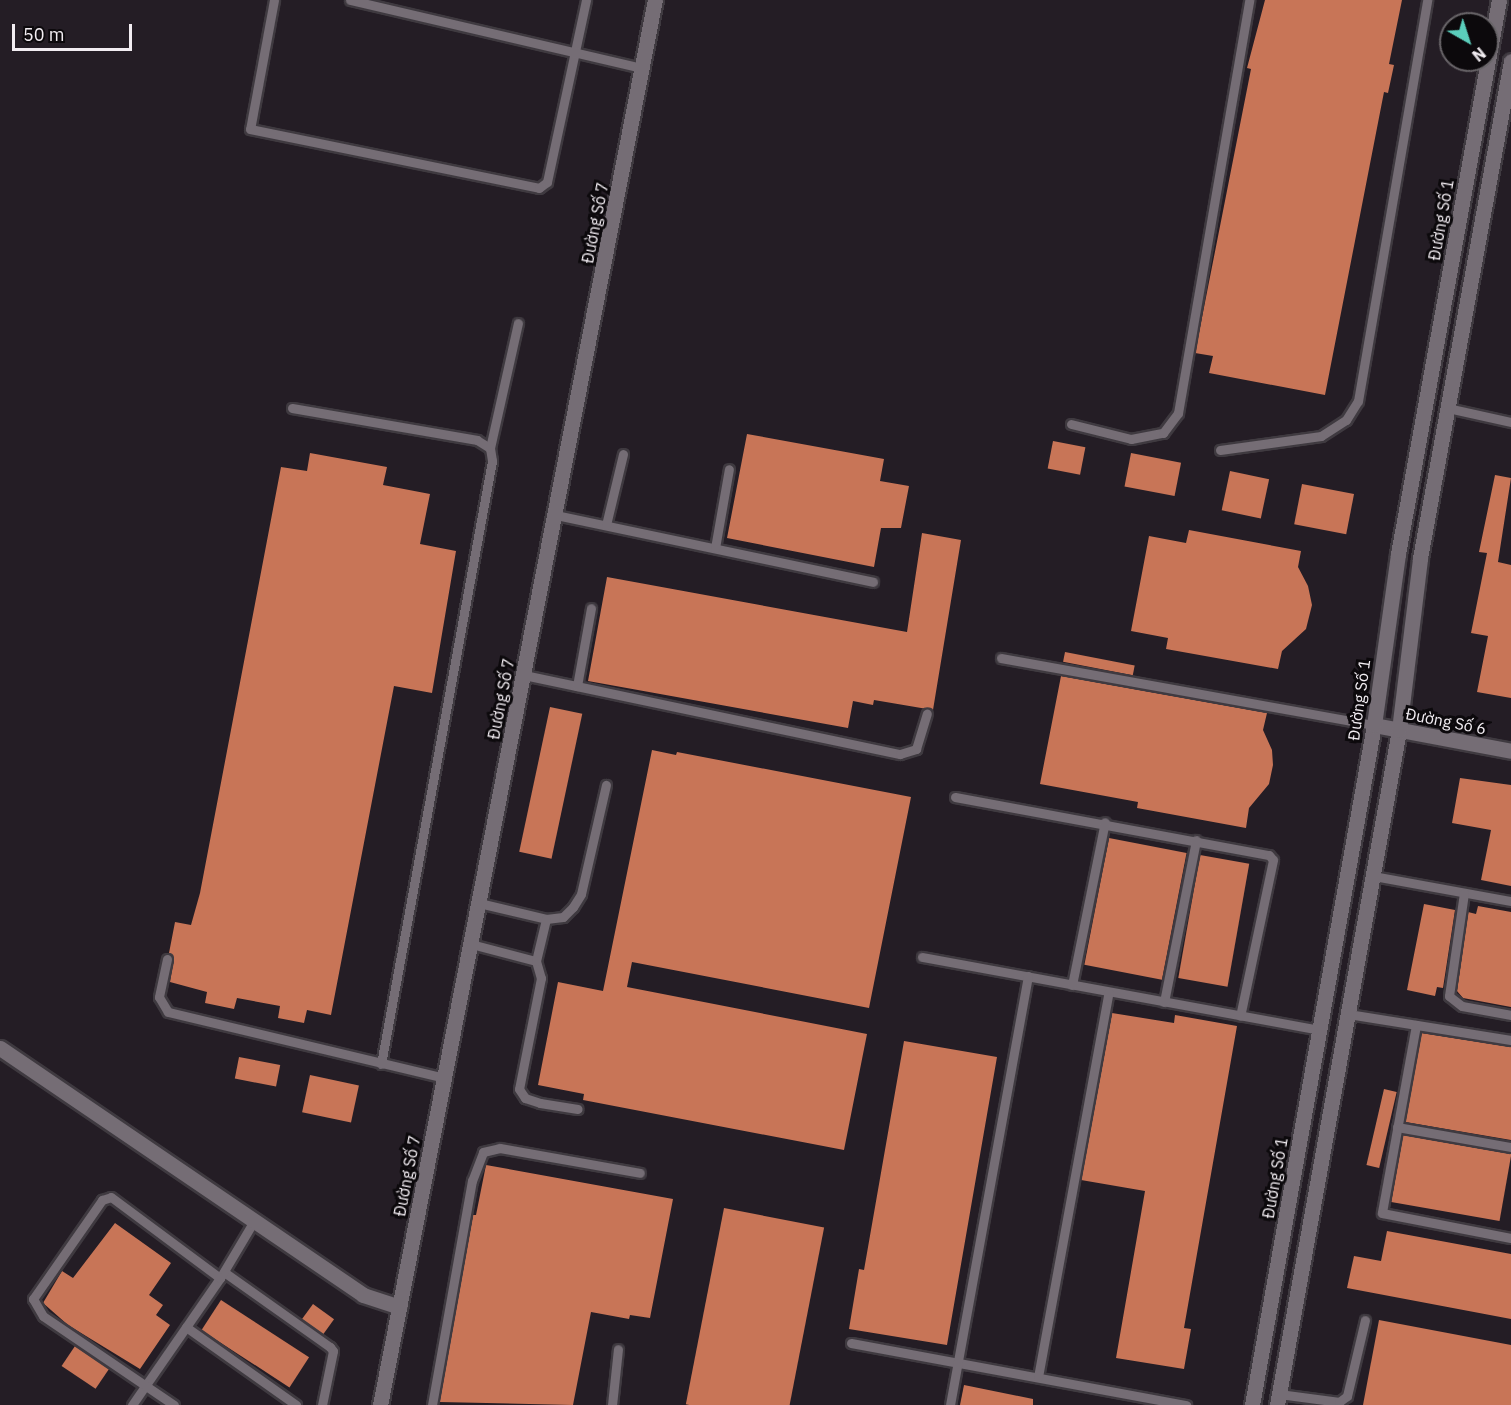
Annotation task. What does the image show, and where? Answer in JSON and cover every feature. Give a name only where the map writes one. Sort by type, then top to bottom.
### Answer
[{"type":"street","name":"Đường Số 7","points":[[380,1405],[655,0]]},
{"type":"street","name":"Đường Số 1","points":[[1252,1405],[1374,725],[1398,554],[1499,0]]},
{"type":"street","points":[[1278,1400],[1400,730],[1420,558],[1448,408],[1505,131],[1511,62]]},
{"type":"street","name":"Đường Số 6","points":[[1374,725],[1511,752]]},
{"type":"street","points":[[0,1048],[363,1295],[399,1307]]},
{"type":"lane","points":[[273,0],[250,129],[539,188],[547,182],[573,52],[586,0]]},
{"type":"lane","points":[[350,0],[642,68]]},
{"type":"lane","points":[[1071,424],[1131,439],[1163,433],[1178,413],[1249,0]]},
{"type":"lane","points":[[1220,450],[1321,436],[1346,420],[1358,400],[1426,0]]},
{"type":"lane","points":[[381,1064],[492,461],[490,448],[518,322]]},
{"type":"lane","points":[[292,408],[477,440],[490,448]]},
{"type":"lane","points":[[1448,408],[1511,422]]},
{"type":"lane","points":[[606,525],[623,454]]},
{"type":"lane","points":[[716,548],[729,469]]},
{"type":"lane","points":[[556,515],[873,582]]},
{"type":"lane","points":[[577,686],[591,608]]},
{"type":"lane","points":[[1001,658],[1374,725]]},
{"type":"lane","points":[[524,675],[900,754],[916,749],[927,714]]},
{"type":"lane","points":[[479,903],[546,919],[563,917],[581,894],[606,785]]},
{"type":"lane","points":[[955,797],[1105,822],[1264,853],[1273,860],[1240,1016]]},
{"type":"lane","points":[[1072,985],[1105,822]]},
{"type":"lane","points":[[1164,1002],[1196,840]]},
{"type":"lane","points":[[1373,876],[1511,901]]},
{"type":"lane","points":[[1464,892],[1449,996],[1462,1006],[1511,1015]]},
{"type":"lane","points":[[546,919],[536,961],[541,978],[519,1089],[525,1098],[540,1103],[578,1109]]},
{"type":"lane","points":[[471,944],[536,961]]},
{"type":"lane","points":[[922,957],[1320,1030]]},
{"type":"lane","points":[[167,959],[159,997],[168,1012],[445,1078]]},
{"type":"lane","points":[[950,1405],[1028,976]]},
{"type":"lane","points":[[1038,1377],[1109,992]]},
{"type":"lane","points":[[1348,1014],[1511,1040]]},
{"type":"lane","points":[[1416,1025],[1382,1213],[1511,1238]]},
{"type":"lane","points":[[1397,1127],[1511,1147]]},
{"type":"lane","points":[[432,1405],[472,1181],[483,1152],[500,1148],[640,1173]]},
{"type":"lane","points":[[174,1405],[43,1316],[33,1299],[102,1200],[111,1197],[330,1347],[333,1351],[322,1405]]},
{"type":"lane","points":[[132,1405],[222,1275],[254,1221]]},
{"type":"lane","points":[[1278,1400],[1339,1402],[1347,1396],[1365,1320]]},
{"type":"lane","points":[[186,1327],[296,1405]]},
{"type":"lane","points":[[851,1343],[1186,1405]]},
{"type":"lane","points":[[612,1405],[618,1349]]},
{"type":"building","points":[[1265,0],[1402,0],[1389,64],[1394,65],[1388,93],[1384,92],[1325,395],[1209,373],[1213,356],[1195,353],[1251,69],[1247,68]]},
{"type":"building","points":[[747,434],[884,459],[880,481],[909,486],[901,528],[881,528],[874,567],[727,538]]},
{"type":"building","points":[[1053,441],[1085,447],[1080,475],[1048,468]]},
{"type":"building","points":[[310,453],[387,467],[383,485],[430,494],[420,544],[456,551],[432,693],[394,686],[331,1015],[307,1010],[304,1023],[278,1018],[280,1006],[237,998],[234,1009],[205,1003],[207,992],[170,982],[174,958],[169,953],[175,922],[191,925],[200,893],[281,467],[307,471]]},
{"type":"building","points":[[1131,453],[1181,463],[1175,496],[1125,486]]},
{"type":"building","points":[[1230,471],[1269,479],[1261,518],[1222,510]]},
{"type":"building","points":[[1495,475],[1511,478],[1498,562],[1511,565],[1511,698],[1477,692],[1488,636],[1471,633],[1487,553],[1479,552]]},
{"type":"building","points":[[1302,484],[1354,494],[1346,534],[1294,524]]},
{"type":"building","points":[[1189,530],[1301,551],[1298,567],[1308,586],[1312,605],[1306,629],[1282,651],[1278,669],[1166,649],[1168,638],[1131,631],[1149,536],[1186,543]]},
{"type":"building","points":[[922,533],[961,540],[933,710],[874,700],[873,705],[853,701],[848,728],[588,681],[607,577],[907,632]]},
{"type":"building","points":[[1065,652],[1135,666],[1133,675],[1063,662]]},
{"type":"building","points":[[1061,676],[1267,713],[1263,730],[1272,750],[1273,765],[1269,784],[1249,808],[1246,828],[1137,808],[1138,802],[1040,784]]},
{"type":"building","points":[[550,707],[582,714],[552,859],[519,852]]},
{"type":"building","points":[[652,750],[676,755],[677,752],[911,797],[869,1008],[632,962],[627,987],[867,1034],[844,1150],[583,1100],[584,1094],[538,1085],[558,982],[603,991]]},
{"type":"building","points":[[1460,778],[1511,785],[1511,886],[1481,880],[1491,830],[1452,823]]},
{"type":"building","points":[[1109,838],[1187,853],[1162,980],[1084,965]]},
{"type":"building","points":[[1200,855],[1249,864],[1228,987],[1178,978]]},
{"type":"building","points":[[1424,904],[1455,910],[1443,988],[1437,987],[1435,996],[1407,990]]},
{"type":"building","points":[[1478,906],[1511,912],[1511,1007],[1463,998],[1457,991],[1468,912],[1476,914]]},
{"type":"building","points":[[1112,1013],[1174,1023],[1175,1015],[1237,1026],[1184,1328],[1191,1329],[1184,1369],[1116,1358],[1145,1191],[1081,1180]]},
{"type":"building","points":[[1421,1033],[1511,1047],[1511,1140],[1405,1122]]},
{"type":"building","points":[[904,1041],[997,1057],[947,1345],[849,1329],[859,1269],[864,1270]]},
{"type":"building","points":[[239,1057],[280,1065],[276,1087],[235,1079]]},
{"type":"building","points":[[310,1075],[359,1085],[351,1123],[302,1112]]},
{"type":"building","points":[[1384,1089],[1397,1092],[1379,1168],[1366,1165]]},
{"type":"building","points":[[1403,1135],[1511,1154],[1500,1221],[1391,1202]]},
{"type":"building","points":[[486,1165],[673,1199],[650,1318],[630,1315],[629,1319],[591,1312],[573,1405],[439,1402],[473,1215],[476,1215]]},
{"type":"building","points":[[724,1208],[824,1227],[790,1405],[686,1404]]},
{"type":"building","points":[[115,1223],[171,1263],[149,1295],[163,1305],[156,1315],[170,1325],[140,1369],[68,1325],[43,1303],[62,1271],[73,1278]]},
{"type":"building","points":[[1387,1231],[1511,1254],[1511,1319],[1347,1288],[1354,1256],[1381,1261]]},
{"type":"building","points":[[221,1300],[309,1357],[289,1387],[201,1330]]},
{"type":"building","points":[[313,1304],[334,1319],[323,1335],[302,1319]]},
{"type":"building","points":[[1379,1320],[1511,1345],[1511,1405],[1363,1405]]},
{"type":"building","points":[[75,1346],[109,1369],[96,1389],[62,1366]]},
{"type":"building","points":[[964,1385],[1033,1399],[1033,1405],[960,1405]]}]
